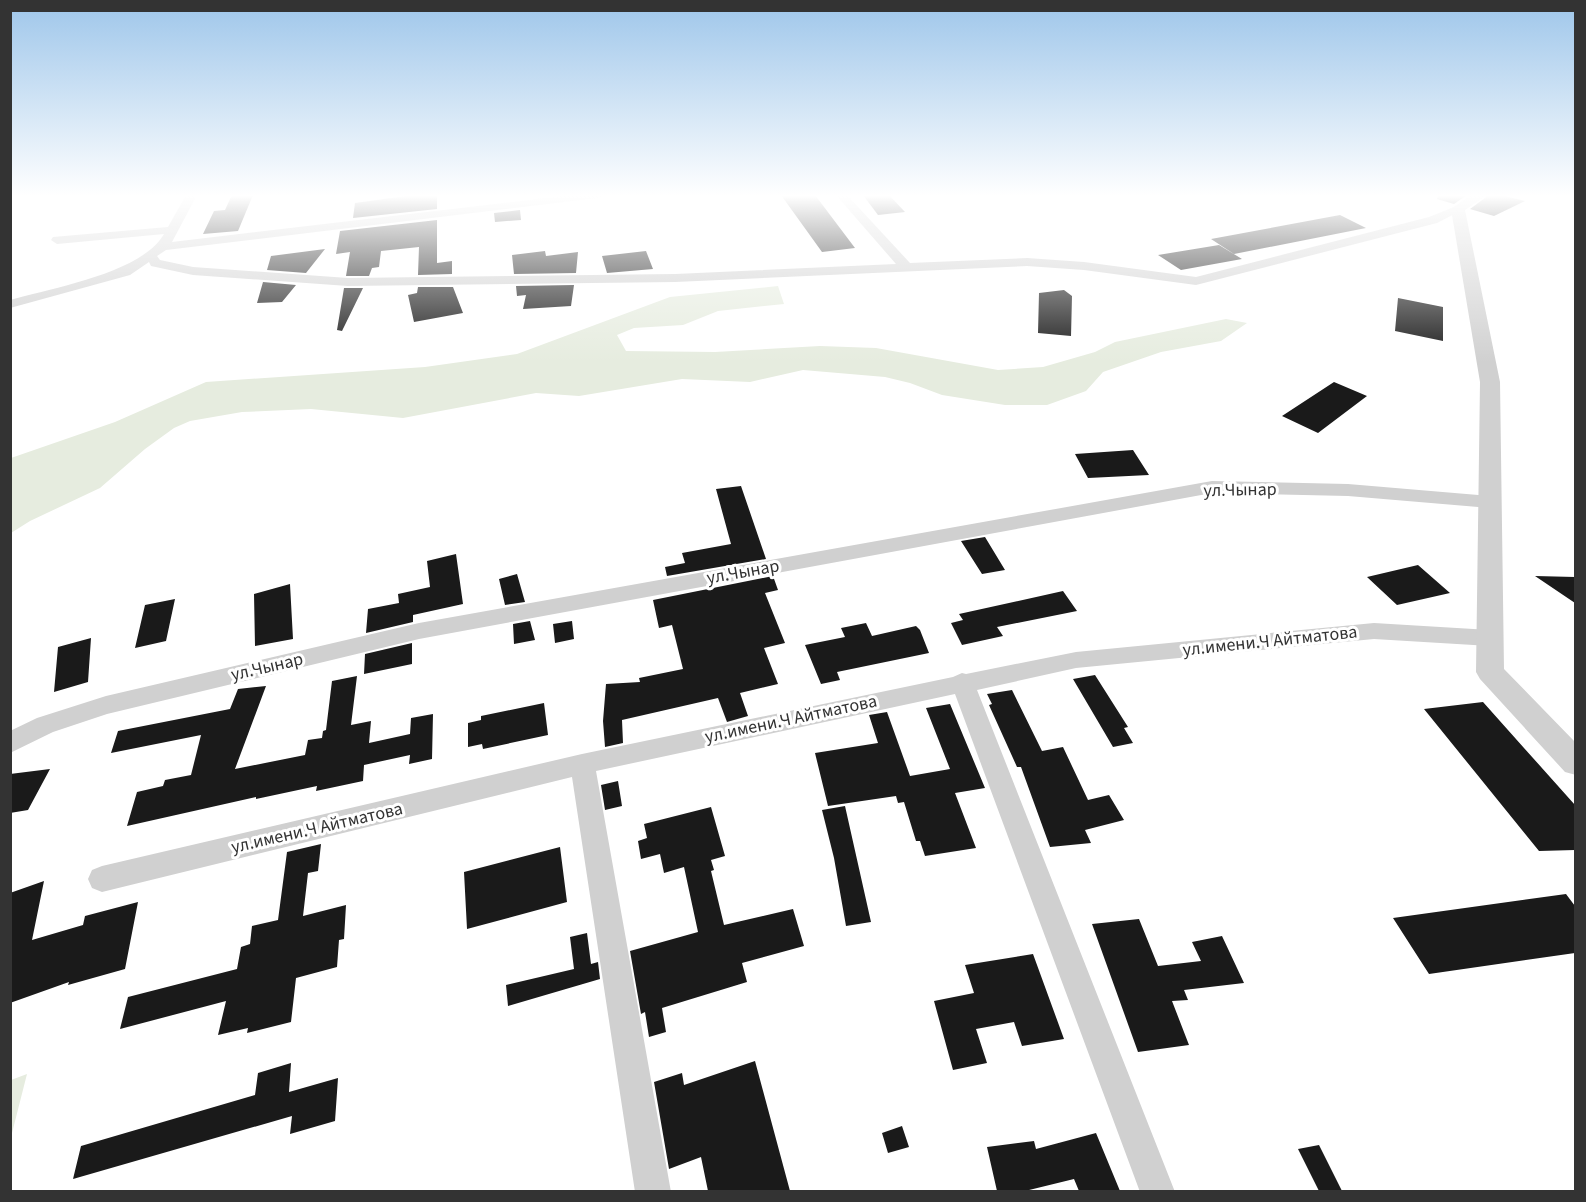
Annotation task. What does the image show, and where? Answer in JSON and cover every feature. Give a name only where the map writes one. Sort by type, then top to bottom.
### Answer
[{"type":"street","points":[[10,304],[125,272],[156,251]]},
{"type":"street","points":[[892,251],[906,267]]},
{"type":"street","points":[[150,255],[156,263],[193,271],[348,282],[675,278],[1027,262],[1084,266],[1196,281],[1312,251]]},
{"type":"street","points":[[1466,251],[1490,382],[1491,672],[1574,761]]},
{"type":"street","name":"ул.Чынар","points":[[10,743],[45,725],[106,705],[419,631],[1212,487],[1348,490],[1490,502]]},
{"type":"street","name":"ул.имени.Ч Айтматова","points":[[102,879],[582,764],[962,682],[1076,660],[1374,631],[1490,638]]},
{"type":"street","points":[[962,682],[1158,1191]]},
{"type":"street","points":[[582,764],[653,1191]]},
{"type":"shaded area","points":[[778,286],[784,304],[718,311],[683,325],[634,328],[617,335],[626,351],[715,352],[820,346],[876,348],[998,370],[1043,367],[1095,352],[1115,342],[1226,319],[1247,323],[1221,341],[1161,352],[1103,372],[1086,391],[1047,405],[1005,405],[942,395],[910,383],[885,377],[803,370],[750,382],[682,379],[579,396],[536,393],[403,418],[311,409],[242,412],[190,421],[174,428],[145,449],[100,488],[30,521],[11,533],[11,458],[115,422],[206,382],[425,367],[517,354],[670,297]]},
{"type":"shaded area","points":[[27,1074],[11,1137],[11,1080]]},
{"type":"building","points":[[323,251],[306,273],[267,270],[271,256]]},
{"type":"building","points":[[337,251],[381,251],[379,267],[372,268],[369,276],[346,276],[350,252],[336,254]]},
{"type":"building","points":[[419,251],[437,251],[437,263],[452,261],[452,274],[418,275]]},
{"type":"building","points":[[545,251],[546,256],[578,252],[576,273],[514,274],[512,255]]},
{"type":"building","points":[[646,251],[653,269],[607,273],[602,256]]},
{"type":"building","points":[[1182,251],[1229,251],[1242,259],[1181,270],[1158,255]]},
{"type":"building","points":[[1230,251],[1249,251],[1234,254]]},
{"type":"building","points":[[263,282],[296,285],[282,302],[257,303]]},
{"type":"building","points":[[574,285],[571,306],[523,309],[526,295],[517,296],[516,286]]},
{"type":"building","points":[[418,287],[453,287],[463,313],[414,322],[408,295],[417,293]]},
{"type":"building","points":[[344,288],[363,288],[342,331],[337,330]]},
{"type":"building","points":[[1064,290],[1072,296],[1071,336],[1038,333],[1039,293]]},
{"type":"building","points":[[1398,298],[1443,307],[1443,341],[1395,331]]},
{"type":"building","points":[[1334,382],[1367,396],[1318,433],[1282,416]]},
{"type":"building","points":[[1133,450],[1149,475],[1088,478],[1075,454]]},
{"type":"building","points":[[741,486],[766,559],[667,576],[665,567],[685,563],[682,553],[731,544],[716,489]]},
{"type":"building","points":[[985,537],[1005,570],[982,574],[961,541]]},
{"type":"building","points":[[456,554],[463,604],[413,615],[413,622],[366,633],[368,609],[399,603],[398,594],[430,587],[427,561]]},
{"type":"building","points":[[1418,565],[1450,593],[1397,605],[1367,577]]},
{"type":"building","points":[[517,574],[525,602],[505,605],[499,579]]},
{"type":"building","points":[[773,576],[778,590],[765,593],[785,643],[764,648],[778,684],[740,693],[748,716],[727,722],[718,698],[622,720],[623,743],[605,747],[603,721],[606,684],[640,682],[639,678],[683,669],[672,625],[659,628],[653,600]]},
{"type":"building","points":[[1535,576],[1575,577],[1575,603]]},
{"type":"building","points":[[290,584],[293,639],[255,646],[254,594]]},
{"type":"building","points":[[1063,591],[1077,611],[997,627],[1003,636],[962,645],[951,623],[963,620],[959,614]]},
{"type":"building","points":[[175,599],[166,641],[135,648],[145,605]]},
{"type":"building","points":[[530,621],[535,640],[514,644],[513,624]]},
{"type":"building","points":[[572,621],[574,639],[555,643],[553,624]]},
{"type":"building","points":[[866,623],[872,636],[916,626],[920,630],[929,653],[837,672],[840,680],[821,684],[805,645],[845,637],[841,628]]},
{"type":"building","points":[[91,638],[88,682],[54,692],[58,647]]},
{"type":"building","points":[[412,643],[412,664],[364,674],[365,654]]},
{"type":"building","points":[[1095,675],[1128,727],[1124,728],[1133,743],[1113,747],[1073,679]]},
{"type":"building","points":[[357,676],[351,725],[371,721],[369,743],[410,734],[411,718],[433,714],[432,759],[409,764],[410,755],[364,765],[363,781],[316,791],[317,786],[256,799],[256,797],[127,826],[137,792],[163,786],[165,780],[191,775],[201,735],[111,753],[118,731],[230,709],[238,689],[266,686],[235,769],[305,755],[308,740],[322,738],[323,731],[326,730],[332,681]]},
{"type":"building","points":[[1012,690],[1042,751],[1063,747],[1088,800],[1109,795],[1124,820],[1085,830],[1091,843],[1050,847],[1021,767],[1017,767],[989,705],[992,704],[987,694]]},
{"type":"building","points":[[1483,702],[1575,805],[1575,850],[1539,851],[1424,709]]},
{"type":"building","points":[[544,703],[548,735],[483,749],[482,744],[468,747],[468,723],[481,720],[481,716]]},
{"type":"building","points":[[950,704],[985,788],[955,793],[976,848],[925,856],[920,841],[916,841],[904,802],[898,803],[896,796],[828,806],[815,753],[878,743],[869,715],[887,712],[910,776],[950,769],[926,708]]},
{"type":"building","points":[[50,769],[28,810],[10,813],[10,774]]},
{"type":"building","points":[[618,781],[622,806],[605,810],[601,785]]},
{"type":"building","points":[[845,806],[871,922],[846,926],[834,858],[822,810]]},
{"type":"building","points":[[711,807],[725,856],[711,860],[714,870],[711,871],[724,925],[793,909],[804,946],[742,963],[747,982],[662,1008],[666,1032],[649,1037],[645,1012],[641,1014],[630,951],[698,932],[684,867],[664,873],[660,854],[641,859],[638,841],[647,838],[644,824]]},
{"type":"building","points":[[321,844],[318,871],[308,873],[303,916],[346,905],[344,939],[339,940],[337,967],[296,978],[291,1022],[247,1033],[248,1028],[218,1035],[226,1001],[120,1029],[128,997],[237,969],[241,947],[250,944],[252,926],[278,920],[287,852]]},
{"type":"building","points":[[560,847],[567,902],[467,929],[464,872]]},
{"type":"building","points":[[44,881],[32,940],[83,925],[85,916],[138,902],[125,969],[68,985],[69,982],[10,1003],[10,893]]},
{"type":"building","points":[[1566,894],[1575,906],[1575,953],[1429,974],[1393,918]]},
{"type":"building","points":[[1139,919],[1158,966],[1201,961],[1192,942],[1222,936],[1244,983],[1184,990],[1188,1000],[1172,1001],[1189,1045],[1138,1052],[1092,924]]},
{"type":"building","points":[[587,933],[591,964],[598,962],[600,979],[508,1006],[506,985],[574,969],[570,937]]},
{"type":"building","points":[[1033,954],[1064,1039],[1022,1046],[1014,1022],[976,1029],[987,1063],[953,1070],[934,1001],[974,993],[965,965]]},
{"type":"building","points":[[755,1061],[790,1191],[708,1191],[701,1157],[669,1169],[654,1082],[682,1073],[684,1085]]},
{"type":"building","points":[[291,1063],[289,1092],[338,1078],[335,1121],[290,1134],[292,1116],[73,1179],[81,1146],[255,1095],[258,1073]]},
{"type":"building","points":[[902,1126],[909,1147],[888,1153],[882,1133]]},
{"type":"building","points":[[1096,1133],[1120,1191],[1079,1191],[1074,1179],[1025,1191],[997,1191],[987,1147],[1034,1141],[1036,1149]]},
{"type":"building","points":[[1319,1145],[1342,1191],[1319,1191],[1298,1149]]}]
